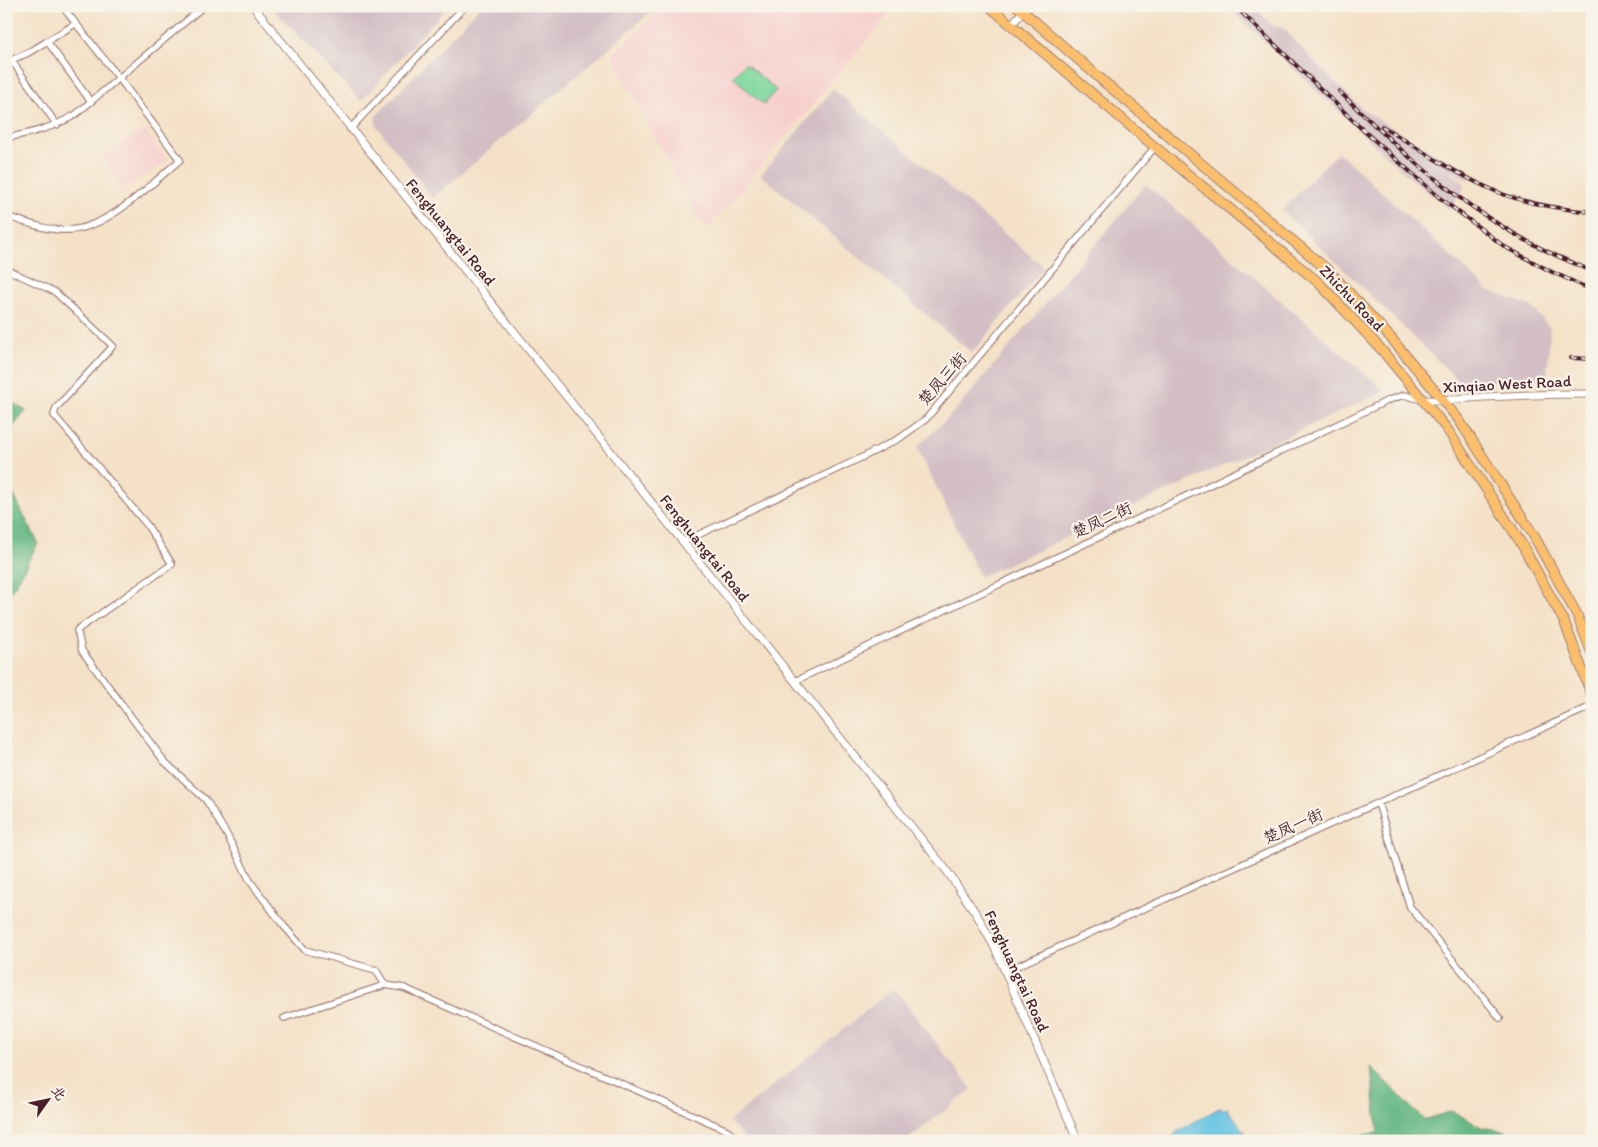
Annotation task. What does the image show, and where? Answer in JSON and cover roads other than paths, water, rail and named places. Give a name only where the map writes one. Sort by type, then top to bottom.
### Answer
[{"type":"main road","name":"Zhichu Road","points":[[989,6],[1319,283],[1380,348],[1447,429],[1521,543],[1564,621],[1592,696]]},
{"type":"main road","name":"Zhichu Road","points":[[1023,8],[1103,81],[1330,272],[1391,338],[1459,420],[1534,536],[1578,615],[1592,653]]},
{"type":"street","points":[[6,216],[31,225],[50,229],[70,230],[93,224],[119,210],[180,160],[62,6]]},
{"type":"street","points":[[6,138],[39,131],[75,115],[204,6]]},
{"type":"street","name":"Fenghuangtai Road","points":[[254,6],[947,871],[977,915],[1006,971],[1078,1141]]},
{"type":"street","points":[[350,128],[465,6]]},
{"type":"street","points":[[1011,25],[1023,8]]},
{"type":"street","points":[[57,124],[9,62],[75,24]]},
{"type":"street","points":[[47,41],[91,102]]},
{"type":"street","name":"楚凤三街","points":[[683,542],[865,456],[900,438],[926,419],[1155,147]]},
{"type":"street","points":[[6,269],[55,292],[113,346],[56,408],[54,415],[147,525],[172,564],[78,630],[82,651],[164,760],[206,800],[227,835],[250,882],[305,950],[376,970],[385,985]]},
{"type":"street","name":"Xinqiao West Road","points":[[1423,400],[1444,401],[1543,394],[1592,394]]},
{"type":"street","name":"楚凤二街","points":[[795,681],[1389,400],[1404,395],[1423,400]]},
{"type":"street","name":"楚凤一街","points":[[1006,971],[1592,706]]},
{"type":"street","points":[[1378,803],[1410,907],[1500,1018]]},
{"type":"street","points":[[284,1018],[385,985],[404,988],[727,1130],[738,1141]]},
{"type":"water","points":[[1221,1107],[1224,1110],[1227,1108],[1245,1132],[1243,1141],[1168,1141],[1177,1132]]},
{"type":"railway","points":[[1235,6],[1364,131],[1440,198],[1505,247],[1552,272],[1592,290]]},
{"type":"railway","points":[[1339,91],[1416,162],[1478,211],[1533,244],[1592,271]]},
{"type":"railway","points":[[1382,126],[1451,169],[1495,191],[1542,205],[1592,212]]},
{"type":"railway","points":[[1571,358],[1592,359]]}]
